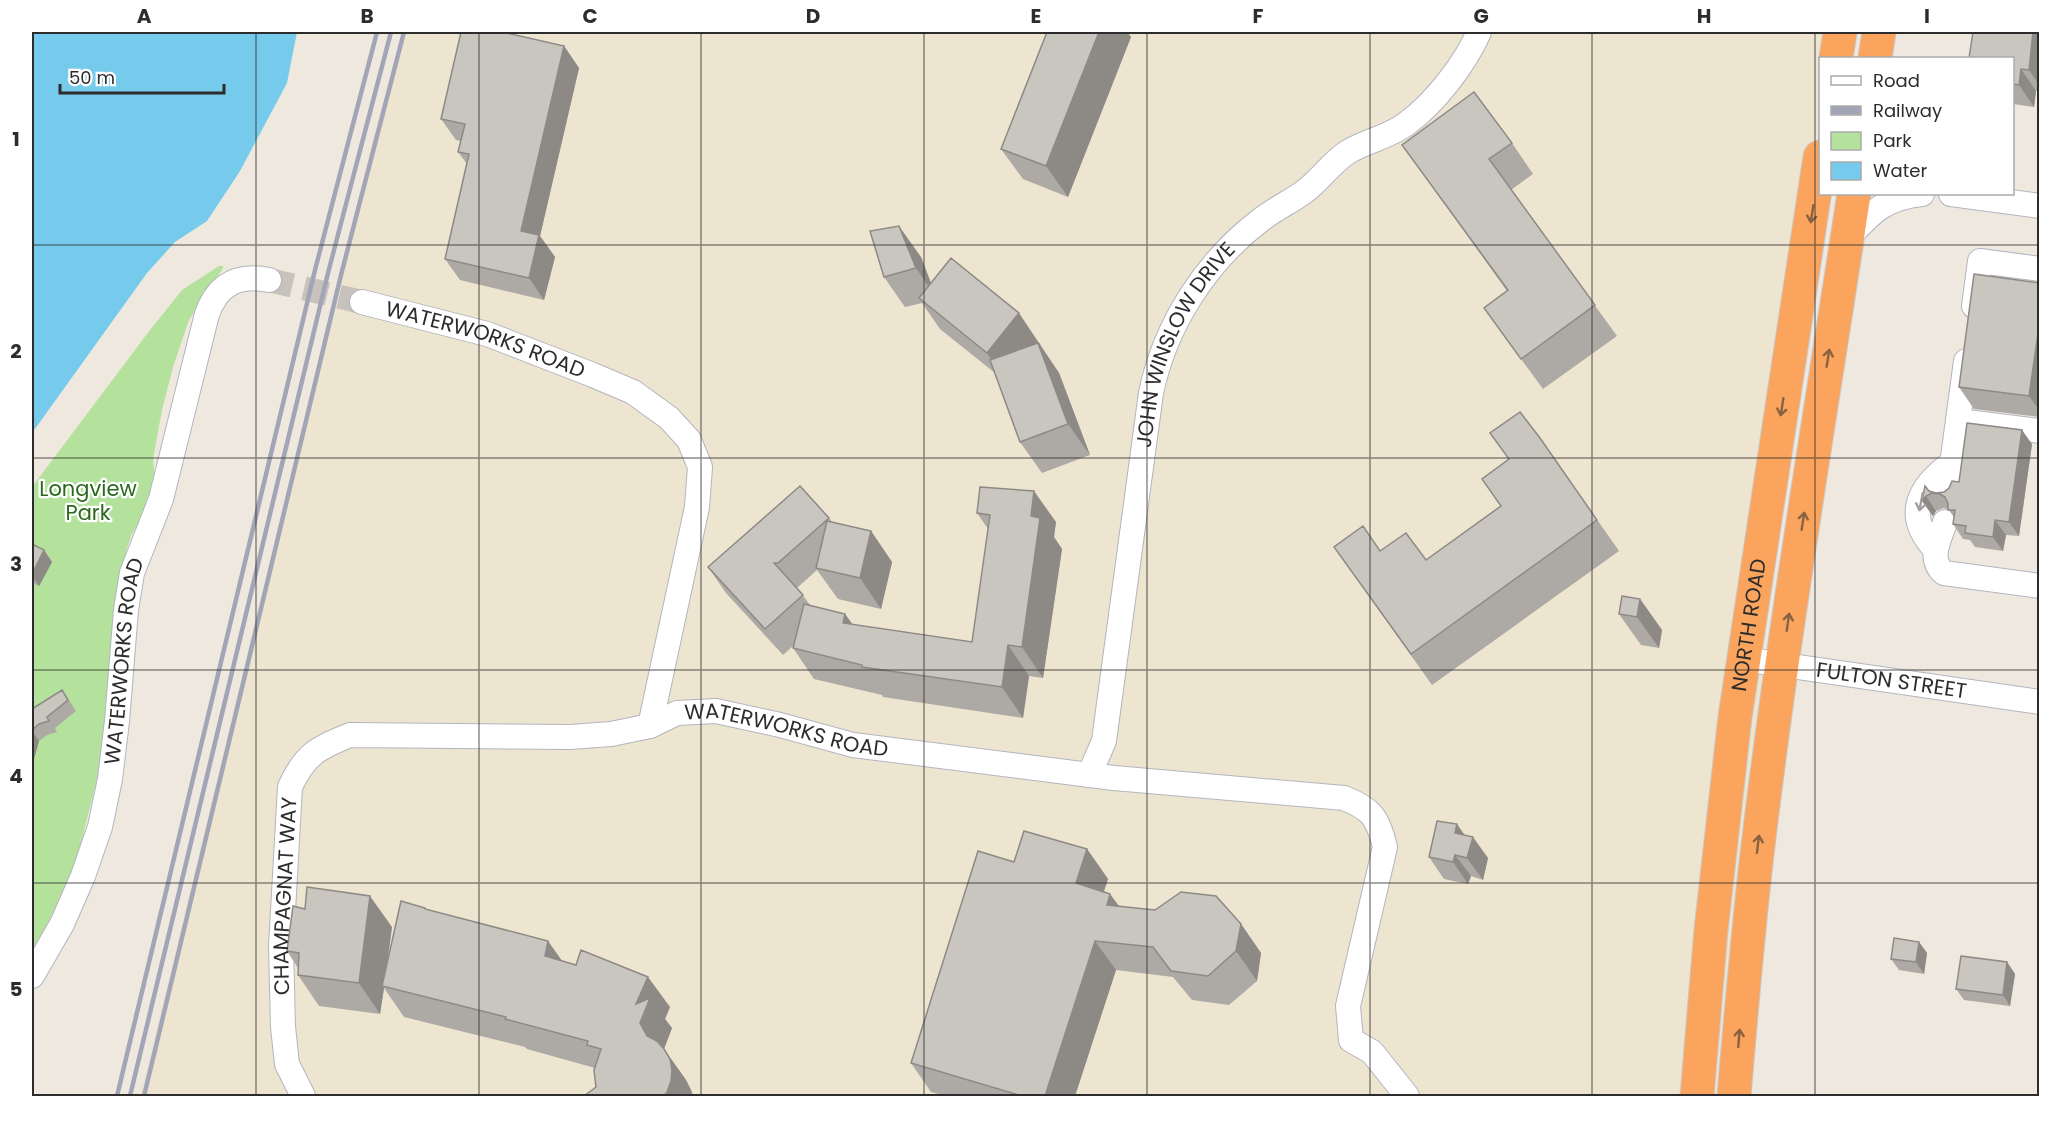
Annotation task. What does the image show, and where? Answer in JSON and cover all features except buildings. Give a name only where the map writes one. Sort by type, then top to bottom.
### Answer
[{"type":"highway","points":[[1836,57],[1840,32]]},
{"type":"highway","points":[[1875,57],[1879,32]]},
{"type":"highway","name":"NORTH ROAD","points":[[1697,1096],[1723,814],[1743,659],[1819,170]]},
{"type":"highway","name":"NORTH ROAD","points":[[1734,1096],[1756,857],[1782,665],[1854,195]]},
{"type":"street","name":"JOHN WINSLOW DRIVE","points":[[1089,775],[1104,741],[1151,393],[1156,369],[1187,299],[1223,253],[1261,219],[1305,191],[1347,153],[1406,125],[1444,89],[1479,32]]},
{"type":"street","points":[[1847,239],[1886,202],[1916,195]]},
{"type":"street","points":[[1965,195],[2040,206]]},
{"type":"street","points":[[1948,494],[1980,261],[2040,269]]},
{"type":"street","name":"WATERWORKS ROAD","points":[[32,975],[62,924],[83,876],[100,827],[110,779],[126,610],[132,573],[161,498],[207,314],[215,297],[226,286],[249,278],[269,280]]},
{"type":"street","name":"WATERWORKS ROAD","points":[[362,302],[487,334],[593,375],[633,392],[669,418],[689,440],[700,467],[697,507],[650,726]]},
{"type":"street","points":[[1958,421],[2040,431]]},
{"type":"street","points":[[1935,549],[1923,537],[1919,527],[1921,494],[1936,474],[1953,462]]},
{"type":"street","points":[[1945,522],[1934,558],[1938,568],[1944,573],[2040,586]]},
{"type":"street","name":"FULTON STREET","points":[[1743,659],[2040,702]]},
{"type":"street","name":"WATERWORKS ROAD","points":[[650,726],[677,713],[716,711],[780,725],[853,745],[1089,775],[1327,796],[1344,798],[1360,804],[1374,816],[1380,827],[1384,847],[1348,1006],[1351,1040],[1372,1052],[1407,1096]]},
{"type":"street","name":"CHAMPAGNAT WAY","points":[[303,1096],[287,1065],[281,946],[290,787],[299,766],[322,746],[350,735],[570,737],[611,734],[650,726]]},
{"type":"shaded area","points":[[403,32],[1840,32],[1819,57],[1819,166],[1744,664],[1783,670],[1735,1096],[140,1096],[374,134]]},
{"type":"green space","name":"Longview Park","points":[[219,266],[223,268],[189,320],[173,367],[153,459],[156,492],[131,536],[126,551],[113,715],[74,871],[32,954],[32,487],[182,290]]},
{"type":"water","points":[[32,32],[297,32],[287,83],[240,171],[207,221],[175,242],[147,273],[32,433]]},
{"type":"tunnel","points":[[269,280],[362,302]]},
{"type":"railway","points":[[117,1096],[315,270],[377,32]]},
{"type":"railway","points":[[130,1096],[328,273],[391,32]]},
{"type":"railway","points":[[144,1096],[341,275],[404,32]]}]
